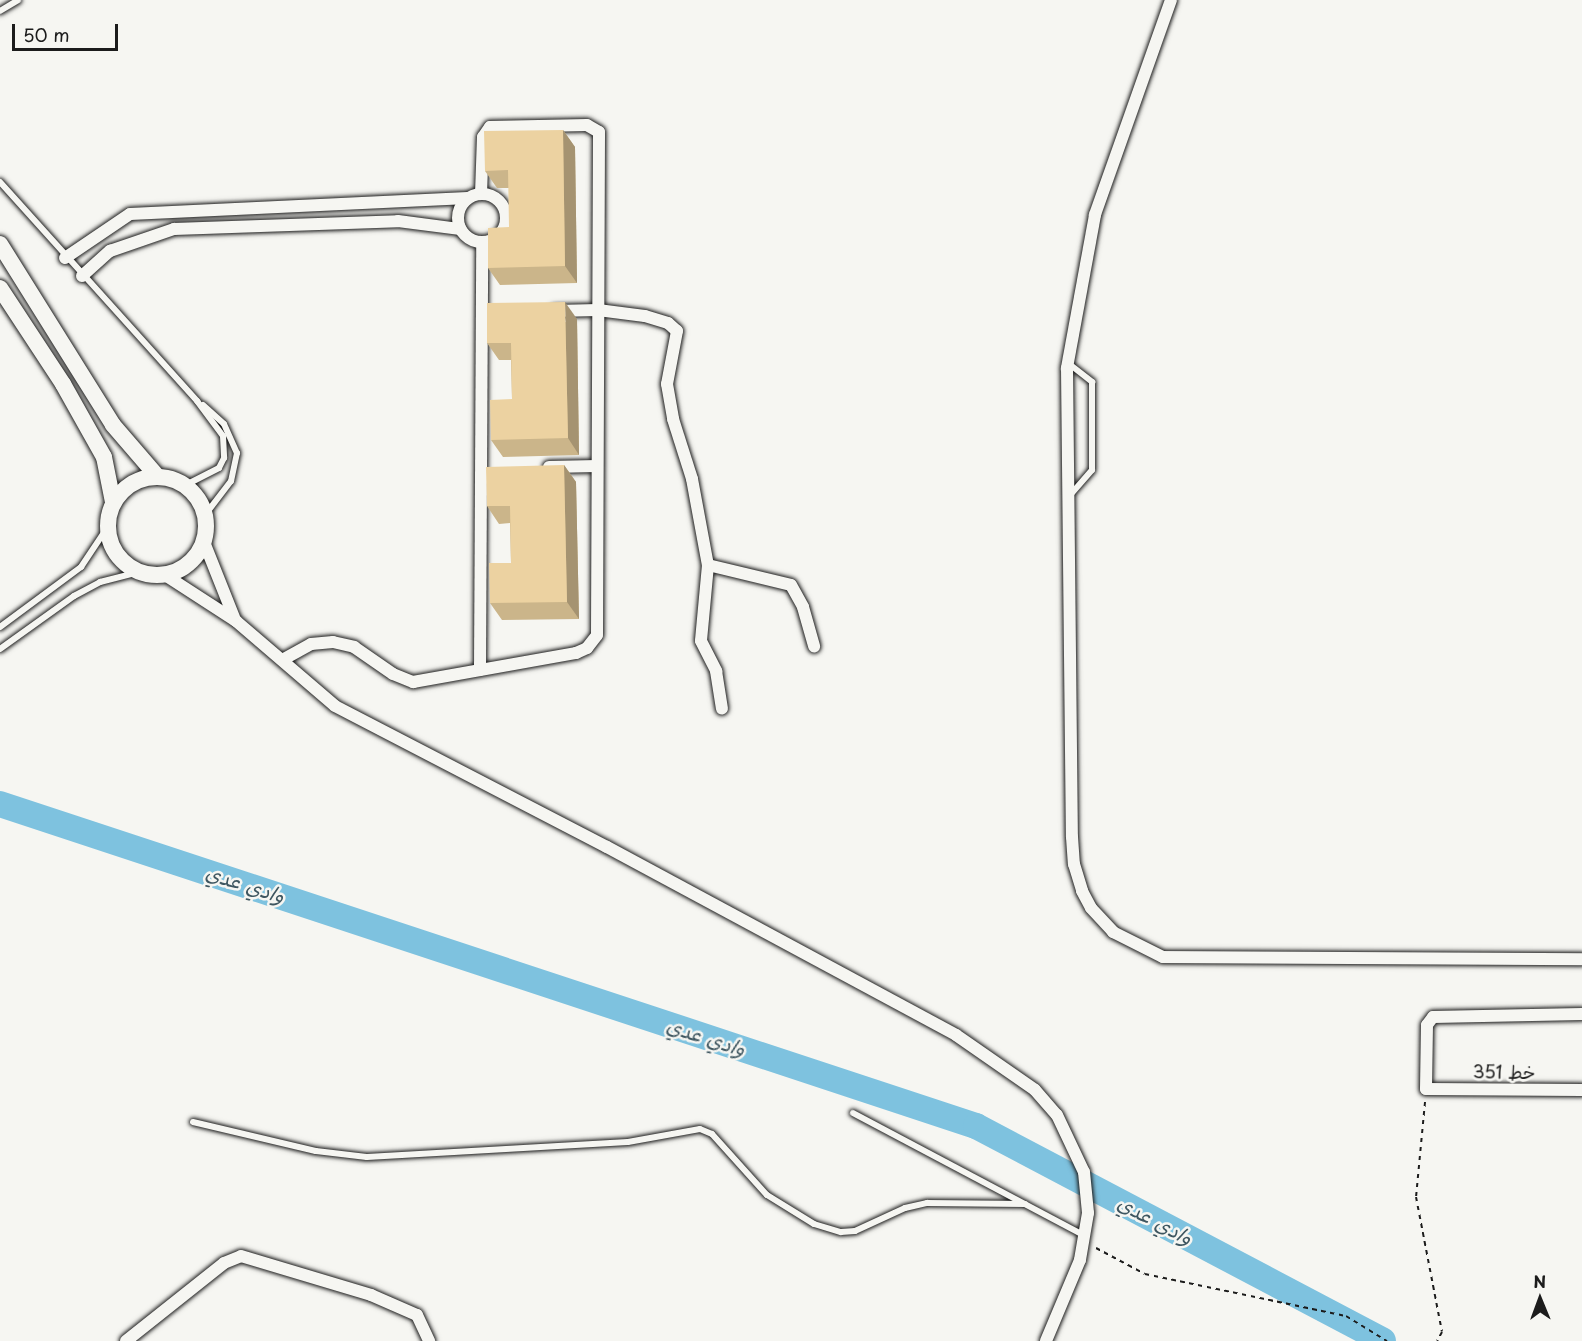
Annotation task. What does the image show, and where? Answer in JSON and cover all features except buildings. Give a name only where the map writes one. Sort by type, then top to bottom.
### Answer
[{"type":"street","points":[[1171,0],[1095,215],[1068,362],[1074,864],[1091,908],[1113,932],[1144,950],[1179,959],[1582,959]]},
{"type":"street","points":[[284,659],[311,644],[333,642],[354,647],[393,674],[413,682],[576,653],[593,642],[599,627],[597,466],[600,137],[596,129],[587,125],[490,127],[483,137],[481,194]]},
{"type":"street","points":[[65,258],[130,214],[468,198],[481,194],[500,202],[506,215],[500,234],[482,243],[469,239],[460,229],[459,208],[468,198]]},
{"type":"street","points":[[82,276],[110,251],[174,229],[398,221],[460,229]]},
{"type":"street","points":[[480,670],[488,312],[482,243]]},
{"type":"street","points":[[0,244],[113,424],[157,476],[185,485],[201,504],[205,515],[204,542],[236,621]]},
{"type":"street","points":[[0,288],[63,384],[104,457],[113,502],[107,528],[116,555],[139,572],[165,574],[189,563],[204,542]]},
{"type":"street","points":[[540,311],[598,310],[645,316],[668,323],[677,331],[667,384],[673,419],[692,479],[708,565],[701,641],[716,671],[722,710]]},
{"type":"street","points":[[538,468],[597,466]]},
{"type":"street","points":[[113,502],[132,483],[157,476]]},
{"type":"street","points":[[708,565],[791,585],[803,607],[814,646]]},
{"type":"street","points":[[165,574],[236,621],[259,643],[284,659],[335,706],[383,734],[709,902],[956,1035],[1008,1069],[1035,1090],[1057,1116],[1084,1172],[1088,1213],[1076,1270],[1045,1340]]},
{"type":"street","points":[[1426,1089],[1427,1025],[1433,1017],[1582,1014]]},
{"type":"street","name":"خط 351","points":[[1426,1089],[1582,1090]]},
{"type":"street","points":[[126,1341],[224,1263],[241,1256],[371,1295],[417,1315],[429,1341]]},
{"type":"lane","points":[[0,11],[18,0]]},
{"type":"lane","points":[[0,182],[65,258],[197,401],[223,436],[224,458],[210,476],[185,485]]},
{"type":"lane","points":[[1068,362],[1092,382],[1093,461],[1092,470],[1068,497]]},
{"type":"lane","points":[[197,401],[224,424],[237,453],[231,481],[205,515]]},
{"type":"lane","points":[[0,627],[81,567],[107,528]]},
{"type":"lane","points":[[0,649],[100,582],[139,572]]},
{"type":"lane","points":[[854,1113],[1025,1204],[1084,1239]]},
{"type":"lane","points":[[193,1122],[316,1151],[367,1157],[628,1142],[700,1129],[712,1134],[767,1195],[814,1224],[841,1232],[855,1231],[905,1208],[927,1203],[1025,1204]]},
{"type":"path","points":[[1426,1089],[1416,1197],[1442,1332],[1437,1341]]},
{"type":"path","points":[[1084,1239],[1146,1274],[1346,1317],[1387,1341]]},
{"type":"waterway","name":"وادي عدي","points":[[0,804],[976,1126],[1383,1341]]}]
